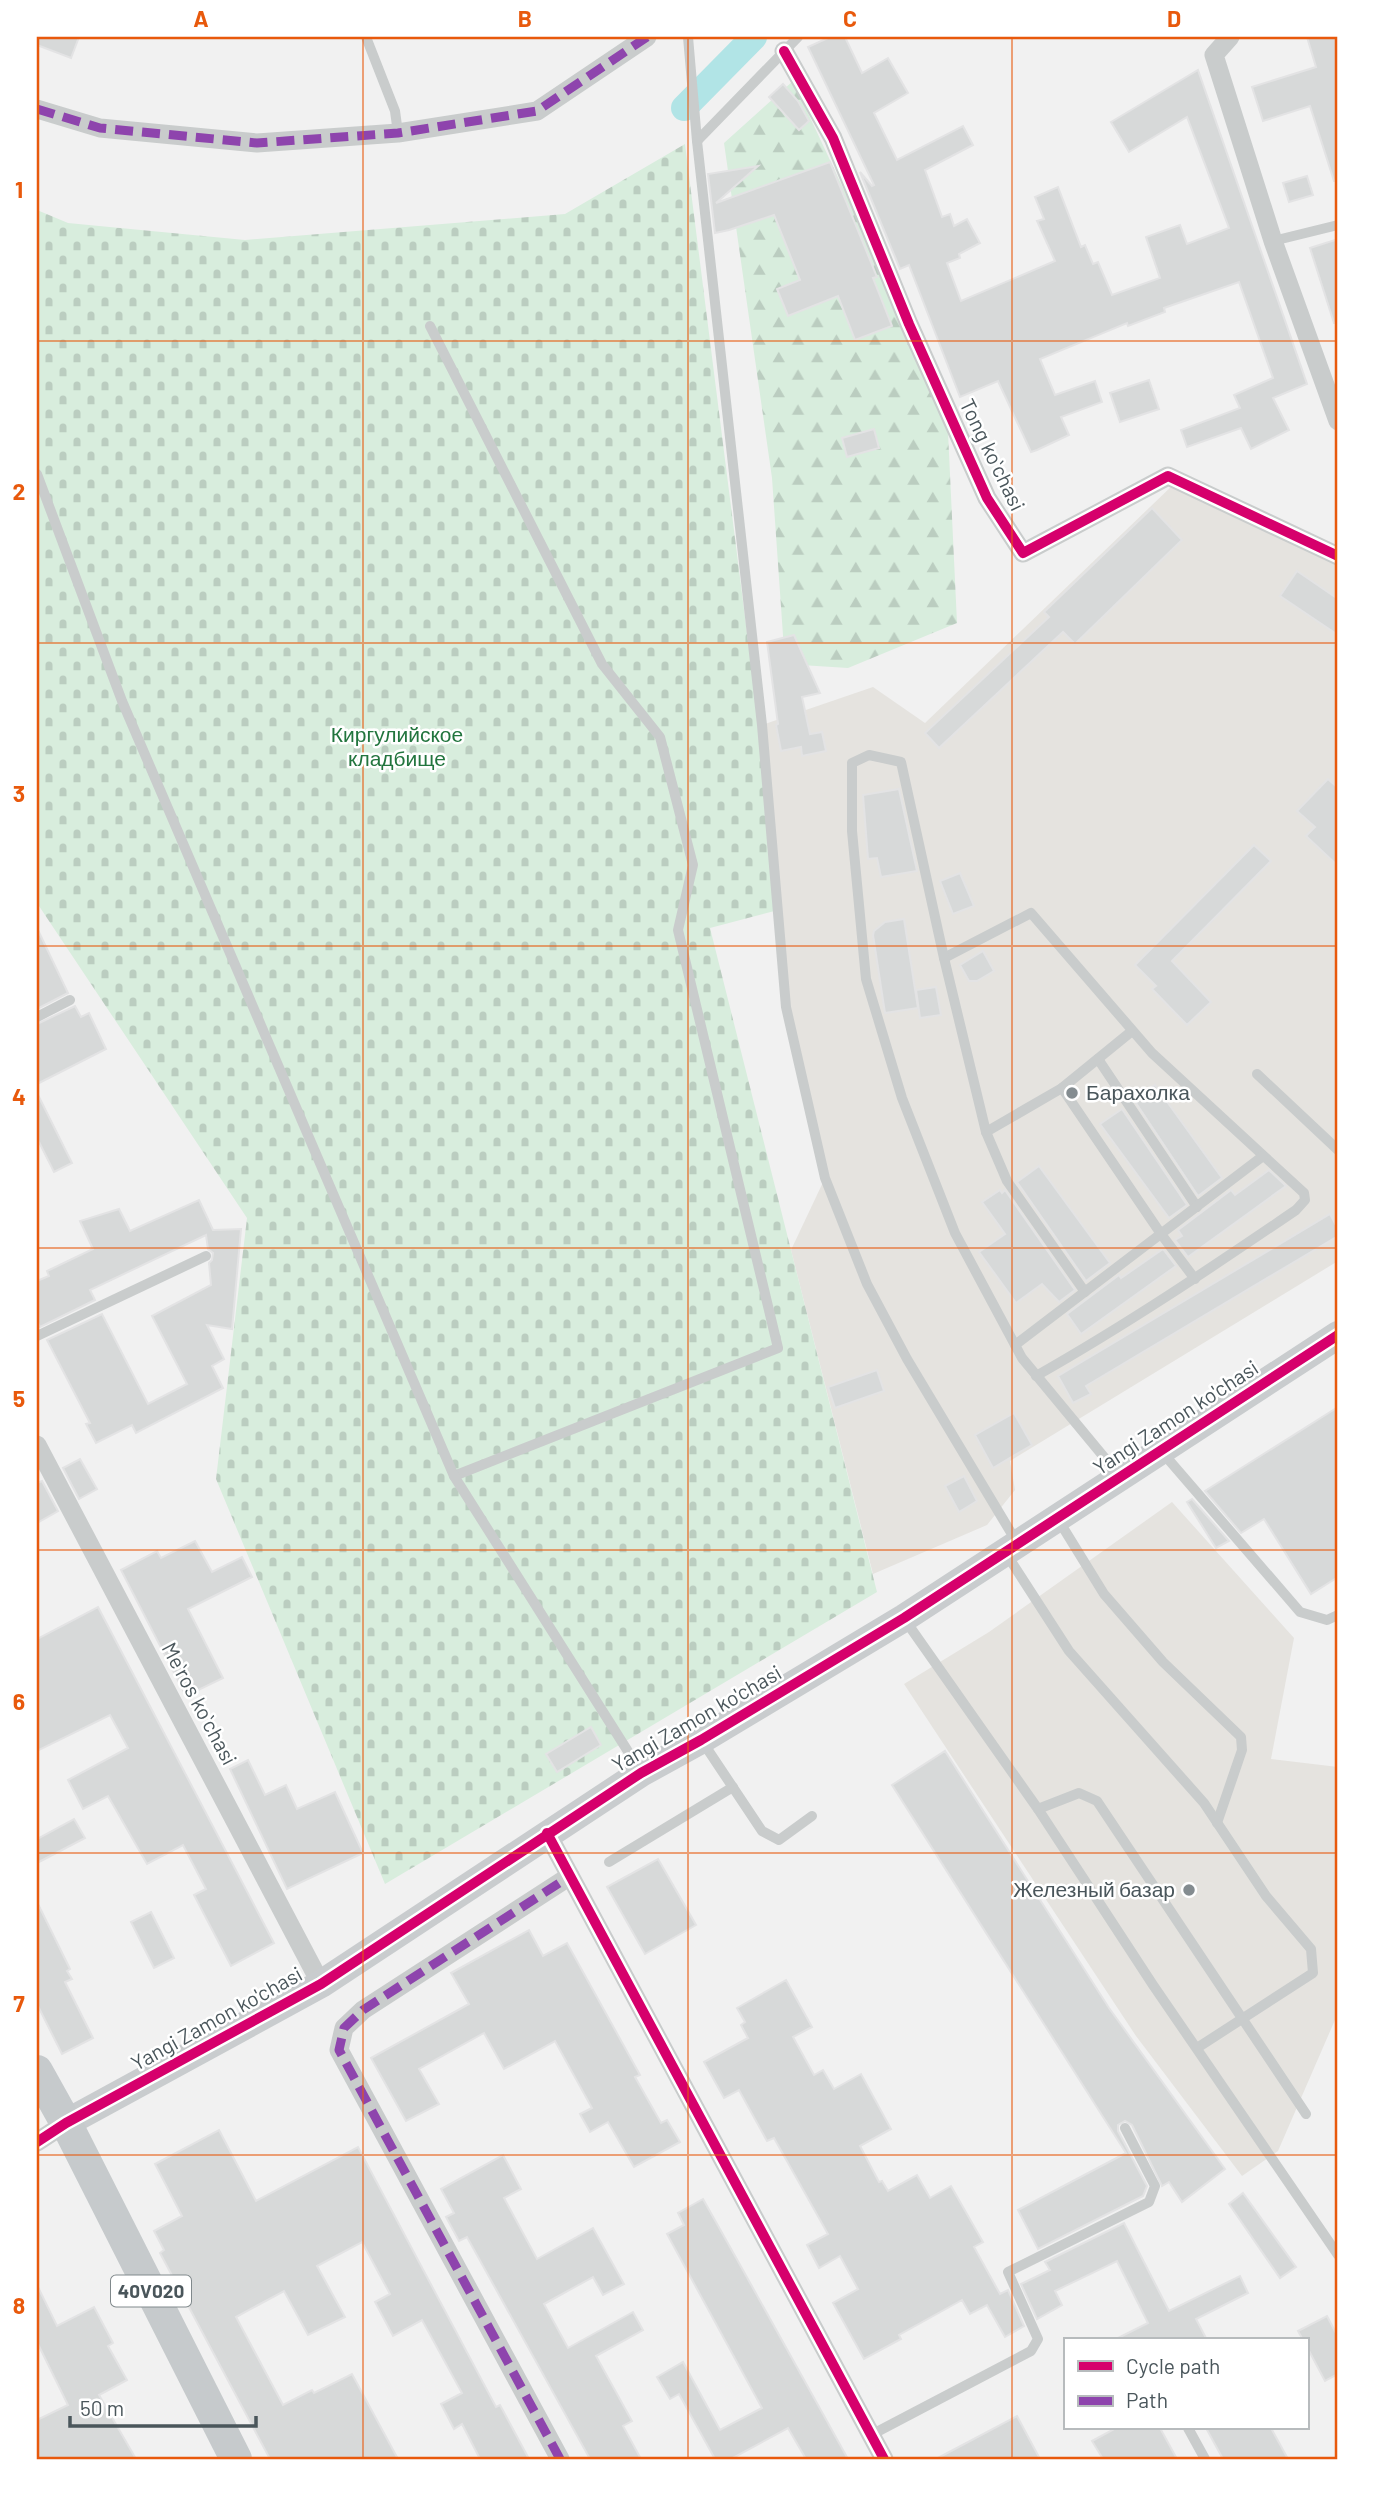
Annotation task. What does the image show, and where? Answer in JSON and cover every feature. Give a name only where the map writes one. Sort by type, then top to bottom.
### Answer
[{"type":"main road","name":"40V020","points":[[37,2071],[236,2459]]},
{"type":"street","points":[[37,109],[100,128],[257,143],[398,133],[537,111],[647,37]]},
{"type":"street","points":[[1230,37],[1214,55],[1273,241],[1338,421]]},
{"type":"street","name":"Tong koʻchasi","points":[[783,51],[834,138],[909,324],[987,498],[1023,552],[1168,476],[1338,556]]},
{"type":"street","name":"Yangi Zamon ko'chasi","points":[[66,2123],[321,1984],[641,1773],[904,1618],[1338,1335]]},
{"type":"street","name":"Meʻros koʻchasi","points":[[37,1445],[321,1984]]},
{"type":"street","points":[[547,1833],[884,2459]]},
{"type":"street","points":[[560,2459],[339,2050],[344,2028],[363,2010],[570,1876]]},
{"type":"street","points":[[37,2142],[66,2123]]},
{"type":"lane","points":[[366,37],[395,111],[398,133]]},
{"type":"lane","points":[[688,37],[697,141],[761,711],[786,1007],[825,1178],[867,1284],[1069,1651],[1204,1803],[1266,1896],[1311,1949],[1313,1973],[1197,2048]]},
{"type":"lane","points":[[697,141],[798,37]]},
{"type":"lane","points":[[1273,241],[1338,225]]},
{"type":"lane","points":[[430,326],[602,664],[660,737],[693,865],[678,930],[779,1348],[454,1476]]},
{"type":"lane","points":[[37,474],[122,701],[454,1476],[641,1773]]},
{"type":"lane","points":[[1085,1292],[1007,1181],[986,1132],[901,762],[869,755],[852,763],[852,831],[866,979],[902,1098],[955,1233],[1015,1345],[1036,1376],[1121,1477]]},
{"type":"lane","points":[[944,958],[1031,913],[1132,1031],[1197,1097],[1304,1192],[1305,1199],[1296,1210],[1195,1279],[1036,1376]]},
{"type":"lane","points":[[37,1017],[70,1000]]},
{"type":"lane","points":[[986,1132],[1062,1088],[1132,1031]]},
{"type":"lane","points":[[1097,1059],[1197,1207]]},
{"type":"lane","points":[[1257,1074],[1338,1150]]},
{"type":"lane","points":[[1062,1088],[1161,1234],[1195,1279]]},
{"type":"lane","points":[[1015,1345],[1263,1156]]},
{"type":"lane","points":[[37,1336],[206,1256]]},
{"type":"lane","points":[[1161,1451],[1300,1612],[1327,1620],[1338,1615]]},
{"type":"lane","points":[[1057,1519],[1104,1594],[1163,1662],[1241,1737],[1242,1750],[1217,1823]]},
{"type":"lane","points":[[904,1618],[1038,1809],[1338,2255]]},
{"type":"lane","points":[[701,1740],[762,1831],[779,1840],[812,1816]]},
{"type":"lane","points":[[609,1862],[733,1787]]},
{"type":"lane","points":[[1038,1809],[1079,1793],[1097,1801],[1306,2114]]},
{"type":"lane","points":[[871,2435],[1031,2351],[1038,2339],[1008,2272],[1149,2202],[1155,2186],[1125,2128]]},
{"type":"lane","points":[[1189,2430],[1205,2459]]},
{"type":"shaded area","name":"Барахолка","points":[[1175,483],[1338,549],[1338,1261],[1010,1461],[1015,1490],[987,1525],[873,1574],[791,1250],[825,1178],[786,1007],[762,725],[873,687],[925,723]]},
{"type":"shaded area","name":"Железный базар","points":[[1172,1502],[1294,1638],[1271,1759],[1338,1767],[1338,2013],[1278,2151],[1242,2176],[1136,2036],[904,1684],[989,1632]]},
{"type":"green space","points":[[793,81],[871,248],[948,432],[957,623],[848,668],[785,664],[772,478],[724,143]]},
{"type":"green space","name":"Киргулийское кладбище","points":[[685,144],[782,909],[710,928],[877,1592],[385,1884],[216,1479],[247,1218],[37,903],[37,210],[68,223],[245,240],[565,214]]},
{"type":"building","points":[[37,37],[79,37],[71,58],[37,45]]},
{"type":"building","points":[[830,37],[845,37],[862,73],[888,58],[908,93],[874,113],[897,160],[963,126],[973,145],[925,170],[942,217],[950,214],[954,226],[967,219],[980,243],[959,254],[960,258],[947,263],[961,301],[1055,261],[1037,221],[1044,219],[1035,197],[1058,187],[1081,247],[1085,245],[1093,264],[1098,262],[1112,295],[1160,278],[1146,237],[1180,225],[1187,244],[1229,228],[1187,117],[1129,152],[1111,122],[1198,70],[1307,384],[1273,398],[1289,430],[1251,449],[1241,428],[1187,447],[1181,430],[1240,408],[1234,395],[1273,378],[1239,282],[1164,308],[1165,312],[1128,326],[1127,323],[1040,359],[1055,395],[1095,381],[1102,402],[1061,417],[1069,435],[1037,450],[1031,452],[998,381],[960,397],[909,265],[900,269],[860,172],[874,185],[808,47]]},
{"type":"building","points":[[1307,37],[1338,37],[1338,181],[1334,181],[1310,106],[1263,121],[1252,87],[1316,67]]},
{"type":"building","points":[[783,84],[798,101],[809,121],[799,130],[769,97]]},
{"type":"building","points":[[830,162],[877,277],[873,278],[892,326],[855,340],[838,296],[788,316],[777,289],[800,280],[774,215],[715,233],[708,174],[758,166],[716,203]]},
{"type":"building","points":[[1307,176],[1313,195],[1289,202],[1283,183]]},
{"type":"building","points":[[1338,239],[1338,323],[1334,323],[1310,248]]},
{"type":"building","points":[[1149,380],[1159,409],[1120,422],[1110,393]]},
{"type":"building","points":[[874,429],[879,448],[847,457],[842,438]]},
{"type":"building","points":[[1152,508],[1182,540],[1075,644],[1063,632],[939,748],[925,733],[1049,617],[1044,612]]},
{"type":"building","points":[[1297,571],[1338,599],[1338,635],[1280,596]]},
{"type":"building","points":[[794,635],[820,693],[802,697],[810,734],[822,732],[826,751],[802,756],[801,747],[781,751],[767,642]]},
{"type":"building","points":[[1328,779],[1338,788],[1338,866],[1306,836],[1315,827],[1297,811]]},
{"type":"building","points":[[899,789],[917,871],[881,877],[877,858],[868,859],[863,795]]},
{"type":"building","points":[[1254,845],[1271,861],[1172,961],[1211,1002],[1187,1025],[1152,989],[1156,986],[1135,965]]},
{"type":"building","points":[[960,873],[974,906],[953,914],[940,881]]},
{"type":"building","points":[[904,919],[918,1008],[885,1013],[873,935],[885,922]]},
{"type":"building","points":[[37,928],[68,993],[37,1009]]},
{"type":"building","points":[[983,951],[994,971],[977,981],[969,981],[960,965]]},
{"type":"building","points":[[936,987],[941,1015],[920,1018],[916,990]]},
{"type":"building","points":[[75,1006],[81,1017],[89,1013],[106,1049],[37,1084],[37,1024]]},
{"type":"building","points":[[1155,1085],[1222,1178],[1198,1196],[1134,1100]]},
{"type":"building","points":[[37,1093],[72,1163],[54,1172],[37,1138]]},
{"type":"building","points":[[1122,1109],[1187,1205],[1169,1218],[1100,1124]]},
{"type":"building","points":[[1039,1166],[1110,1263],[1086,1281],[1017,1182]]},
{"type":"building","points":[[1269,1170],[1286,1186],[1188,1257],[1175,1240],[1182,1236],[1178,1230],[1231,1190],[1235,1195]]},
{"type":"building","points":[[1000,1190],[1002,1193],[1005,1190],[1075,1290],[1059,1302],[1042,1284],[1016,1303],[979,1252],[1005,1234],[982,1202]]},
{"type":"building","points":[[199,1200],[213,1230],[241,1229],[232,1329],[207,1325],[224,1359],[212,1366],[223,1388],[136,1433],[132,1425],[96,1443],[86,1424],[90,1423],[47,1340],[102,1314],[148,1404],[187,1384],[152,1316],[211,1285],[209,1263],[213,1253],[208,1249],[206,1235],[90,1290],[95,1300],[40,1327],[37,1321],[37,1281],[49,1276],[47,1271],[93,1249],[80,1221],[119,1209],[130,1231]]},
{"type":"building","points":[[1330,1214],[1338,1229],[1338,1236],[1086,1386],[1091,1394],[1073,1403],[1058,1376]]},
{"type":"building","points":[[1163,1249],[1176,1266],[1081,1334],[1067,1314],[1119,1275],[1121,1278]]},
{"type":"building","points":[[877,1370],[884,1391],[835,1408],[828,1387]]},
{"type":"building","points":[[1338,1407],[1338,1577],[1311,1594],[1264,1519],[1241,1533],[1205,1491]]},
{"type":"building","points":[[1014,1413],[1032,1445],[993,1468],[975,1435]]},
{"type":"building","points":[[80,1459],[97,1489],[79,1499],[63,1468]]},
{"type":"building","points":[[964,1476],[977,1501],[959,1512],[945,1486]]},
{"type":"building","points":[[42,1481],[58,1511],[37,1523],[37,1483]]},
{"type":"building","points":[[1192,1499],[1229,1541],[1216,1548],[1187,1502]]},
{"type":"building","points":[[195,1541],[212,1572],[242,1557],[252,1577],[188,1609],[223,1678],[186,1696],[121,1570],[157,1551],[161,1558]]},
{"type":"building","points":[[98,1607],[274,1943],[231,1966],[194,1895],[206,1889],[183,1845],[147,1864],[108,1796],[83,1809],[68,1780],[128,1748],[110,1715],[37,1751],[37,1639]]},
{"type":"building","points":[[591,1727],[601,1745],[557,1772],[546,1754]]},
{"type":"building","points":[[945,1751],[1109,2008],[1225,2169],[1182,2202],[1169,2182],[1162,2186],[1132,2125],[1125,2121],[1118,2125],[1118,2131],[1147,2186],[1143,2196],[1038,2249],[1018,2210],[1126,2153],[892,1785]]},
{"type":"building","points":[[248,1760],[265,1795],[286,1785],[297,1809],[335,1792],[363,1853],[287,1889],[230,1769]]},
{"type":"building","points":[[74,1819],[85,1838],[37,1863],[37,1839]]},
{"type":"building","points":[[658,1859],[696,1925],[645,1954],[607,1887]]},
{"type":"building","points":[[37,1902],[70,1969],[67,1971],[72,1979],[65,1982],[93,2038],[62,2054],[37,2004]]},
{"type":"building","points":[[151,1912],[174,1958],[154,1968],[131,1922]]},
{"type":"building","points":[[529,1930],[543,1956],[567,1943],[640,2075],[635,2077],[661,2123],[667,2120],[680,2142],[634,2167],[608,2122],[590,2132],[580,2114],[592,2108],[555,2041],[504,2069],[484,2033],[419,2069],[439,2104],[406,2121],[371,2058],[469,2004],[451,1973]]},
{"type":"building","points":[[786,1980],[812,2027],[793,2037],[814,2075],[823,2070],[834,2089],[861,2074],[891,2129],[860,2146],[879,2182],[882,2181],[888,2191],[917,2175],[930,2198],[951,2186],[983,2242],[974,2247],[1000,2294],[1008,2290],[1024,2326],[1005,2337],[987,2305],[970,2314],[962,2300],[899,2335],[901,2339],[864,2359],[833,2303],[858,2289],[840,2256],[819,2268],[807,2245],[828,2234],[774,2138],[767,2141],[739,2090],[724,2098],[704,2062],[748,2038],[741,2025],[745,2022],[737,2008]]},
{"type":"building","points":[[219,2130],[256,2201],[358,2147],[496,2407],[500,2405],[529,2459],[480,2459],[462,2424],[454,2429],[441,2404],[462,2393],[422,2320],[393,2336],[375,2302],[390,2294],[362,2242],[317,2266],[345,2317],[308,2335],[284,2291],[236,2317],[283,2405],[352,2374],[398,2459],[270,2459],[160,2253],[164,2250],[154,2231],[182,2216],[155,2164]]},
{"type":"building","points":[[503,2155],[521,2189],[504,2198],[537,2259],[593,2228],[624,2284],[603,2295],[593,2277],[544,2304],[568,2348],[633,2312],[643,2330],[596,2356],[632,2421],[623,2426],[641,2459],[590,2459],[467,2237],[459,2241],[446,2217],[454,2213],[441,2189]]},
{"type":"building","points":[[1243,2193],[1296,2267],[1280,2278],[1229,2204]]},
{"type":"building","points":[[703,2199],[848,2459],[806,2459],[788,2428],[731,2459],[715,2459],[679,2394],[670,2399],[657,2377],[683,2362],[720,2430],[762,2408],[667,2234],[684,2225],[678,2213]]},
{"type":"building","points":[[1124,2223],[1169,2311],[1240,2276],[1248,2293],[1196,2319],[1206,2338],[1118,2338],[1148,2323],[1117,2261],[1055,2291],[1062,2305],[1037,2319],[1021,2284],[1050,2270],[1045,2262]]},
{"type":"building","points":[[37,2285],[57,2326],[94,2307],[113,2343],[108,2346],[127,2380],[99,2395],[136,2459],[37,2459],[37,2420],[68,2405],[37,2342]]},
{"type":"building","points":[[1327,2316],[1338,2337],[1338,2374],[1325,2381],[1308,2349],[1308,2338],[1302,2338],[1298,2331]]},
{"type":"building","points":[[1017,2416],[1040,2459],[936,2459]]},
{"type":"building","points":[[1112,2430],[1161,2430],[1177,2459],[1103,2459],[1092,2441]]},
{"type":"building","points":[[1207,2430],[1272,2430],[1288,2459],[1223,2459]]},
{"type":"waterway","points":[[684,108],[754,37]]},
{"type":"marked path","points":[[37,109],[100,128],[257,143],[398,133],[537,111],[647,37]]},
{"type":"marked path","points":[[560,2459],[339,2050],[344,2028],[363,2010],[570,1876]]},
{"type":"cycle path","points":[[784,51],[833,138],[909,324],[987,498],[1023,553],[1168,476],[1338,556]]},
{"type":"cycle path","points":[[37,2142],[66,2123],[321,1984],[641,1773],[904,1618],[1338,1335]]},
{"type":"cycle path","points":[[547,1833],[884,2459]]},
{"type":"place","name":"Барахолка","points":[[1072,1093]]},
{"type":"place","name":"Железный базар","points":[[1189,1890]]}]
